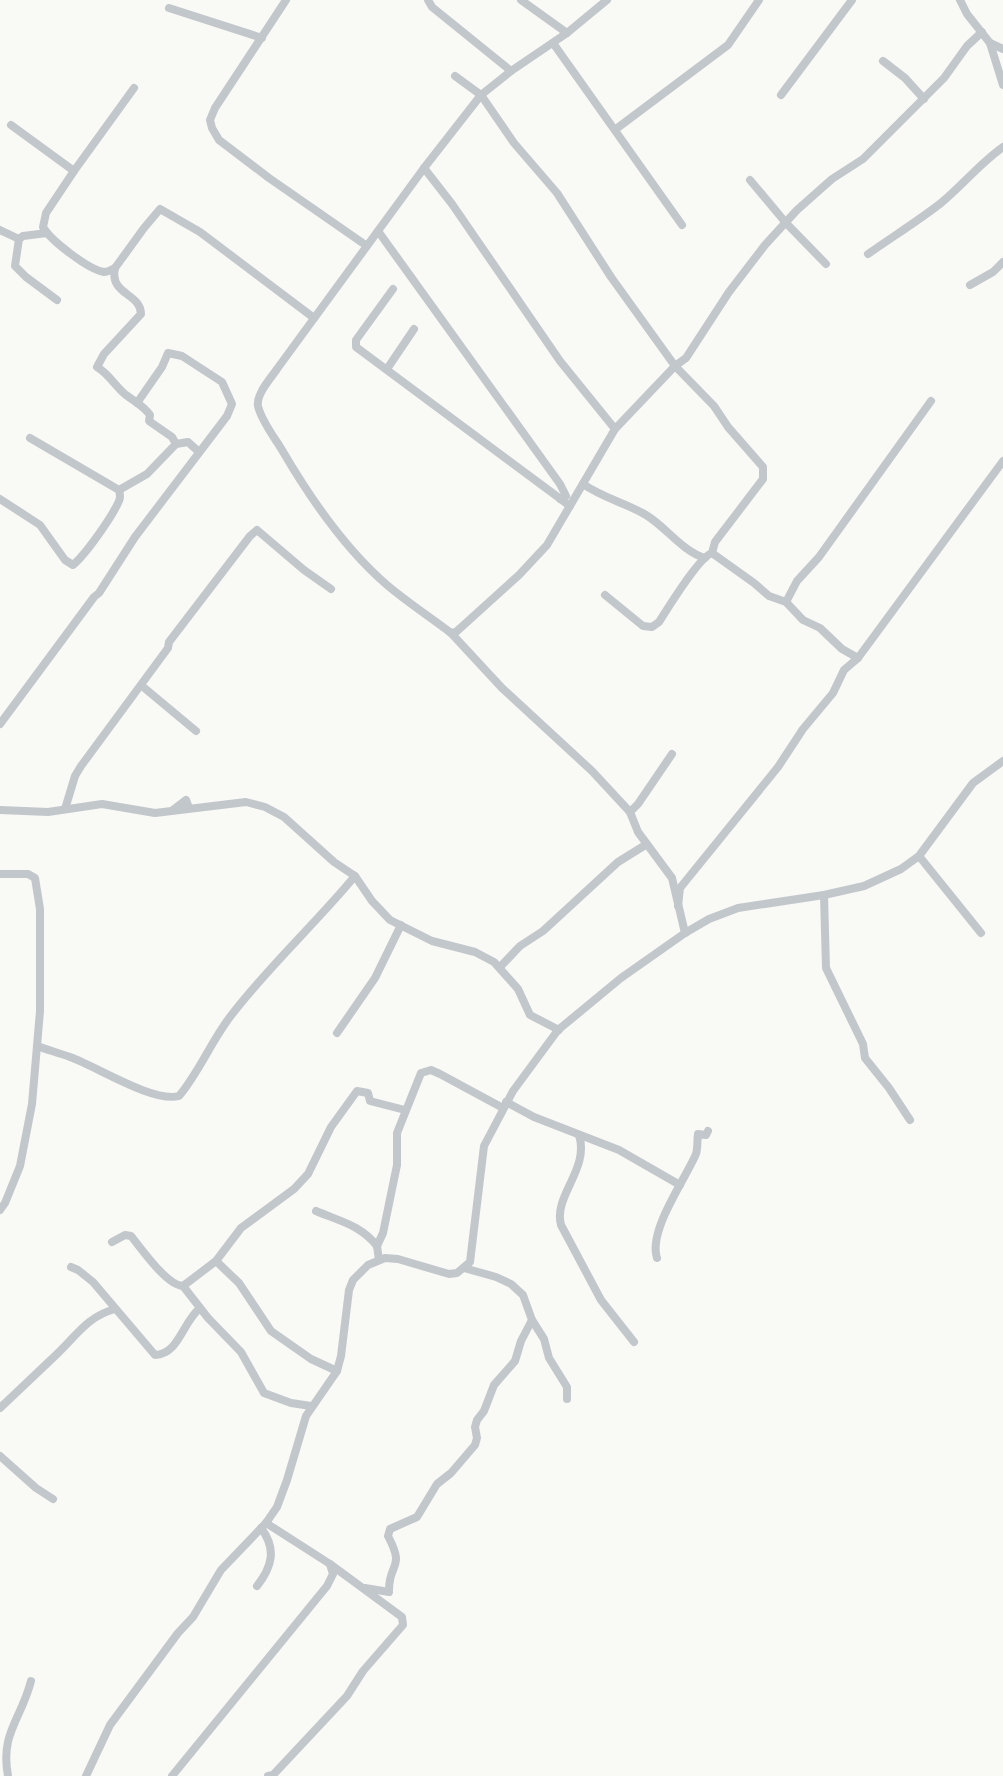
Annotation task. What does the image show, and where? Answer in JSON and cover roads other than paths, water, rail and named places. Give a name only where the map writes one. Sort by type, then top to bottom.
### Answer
[{"type":"street","points":[[286,0],[215,108],[210,120],[212,128],[219,140],[245,160],[366,246]]},
{"type":"street","points":[[428,0],[432,7],[512,71]]},
{"type":"street","points":[[521,0],[567,33]]},
{"type":"street","points":[[607,0],[567,33],[481,95],[366,246],[265,386],[258,406],[293,470],[319,508],[352,549],[387,585],[451,633],[502,688],[592,771],[630,812],[633,824],[672,878],[685,933]]},
{"type":"street","points":[[616,129],[728,45],[759,0]]},
{"type":"street","points":[[781,95],[852,0]]},
{"type":"street","points":[[960,0],[967,14],[990,43],[1003,85]]},
{"type":"street","points":[[169,8],[262,38]]},
{"type":"street","points":[[451,633],[456,632],[519,576],[547,545],[615,429],[675,366],[686,358],[730,292],[765,245],[814,194],[863,159],[924,99],[982,32]]},
{"type":"street","points":[[553,43],[616,129],[682,225]]},
{"type":"street","points":[[990,43],[1003,49]]},
{"type":"street","points":[[883,61],[905,78],[924,99]]},
{"type":"street","points":[[455,76],[481,95],[514,143],[557,192],[606,270],[675,366],[714,406],[728,427],[758,459],[764,472],[763,479],[715,542],[709,555],[658,622],[652,627],[643,626],[605,595]]},
{"type":"street","points":[[115,268],[109,271],[96,270],[47,234],[43,227],[46,213],[134,88]]},
{"type":"street","points":[[12,125],[74,171]]},
{"type":"street","points":[[868,254],[939,205],[958,185],[978,170],[984,161],[1003,147]]},
{"type":"street","points":[[424,168],[452,204],[560,361],[615,429]]},
{"type":"street","points":[[750,180],[786,223],[826,264]]},
{"type":"street","points":[[176,444],[172,437],[149,421],[150,415],[97,367],[104,354],[141,314],[139,305],[116,285],[113,276],[115,268],[160,209],[200,232],[314,318]]},
{"type":"street","points":[[0,230],[19,239]]},
{"type":"street","points":[[378,231],[560,484],[566,496],[560,499]]},
{"type":"street","points":[[47,234],[23,236],[19,239],[14,266],[56,300]]},
{"type":"street","points":[[970,285],[993,272],[1003,262]]},
{"type":"street","points":[[393,289],[355,343],[362,352],[570,506]]},
{"type":"street","points":[[387,369],[414,329]]},
{"type":"street","points":[[0,726],[46,660],[99,593],[135,536],[227,416],[232,404],[222,382],[182,356],[168,353],[162,367],[137,403]]},
{"type":"street","points":[[786,602],[797,581],[819,557],[931,401]]},
{"type":"street","points":[[30,438],[119,490]]},
{"type":"street","points":[[119,490],[147,474],[162,456],[176,444],[188,442],[199,452]]},
{"type":"street","points":[[678,906],[680,888],[778,767],[803,729],[833,693],[844,670],[858,658],[1003,461]]},
{"type":"street","points":[[584,484],[597,494],[644,514],[692,552],[709,555],[754,582],[769,596],[786,602],[803,620],[820,628],[842,649],[858,658]]},
{"type":"street","points":[[1,502],[40,525],[65,560],[73,565],[81,558],[107,522],[120,499],[119,490]]},
{"type":"street","points":[[65,809],[81,766],[142,686],[168,648],[169,642],[250,536],[258,530],[304,570],[331,589]]},
{"type":"street","points":[[142,686],[196,732]]},
{"type":"street","points":[[630,812],[672,754]]},
{"type":"street","points":[[86,1776],[110,1725],[178,1633],[193,1617],[222,1570],[264,1526],[277,1507],[306,1416],[311,1406],[337,1371],[341,1356],[349,1290],[353,1280],[362,1270],[379,1260],[398,1259],[449,1274],[457,1273],[464,1268],[472,1255],[481,1159],[484,1146],[504,1106],[559,1030],[578,1012],[614,984],[685,933],[708,920],[738,908],[824,895],[864,886],[901,869],[919,856],[973,783],[1003,761]]},
{"type":"street","points":[[0,810],[48,812],[102,804],[156,813],[173,810],[186,800],[189,808],[246,802],[265,807],[284,817],[334,862],[355,876],[381,912],[401,926],[432,941],[475,952],[500,967],[518,989],[530,1015],[559,1030]]},
{"type":"street","points":[[500,967],[520,946],[543,930],[618,862],[647,844]]},
{"type":"street","points":[[919,856],[981,933]]},
{"type":"street","points":[[0,874],[28,874],[35,878],[39,892],[40,1011],[32,1104],[20,1166],[5,1203],[0,1210]]},
{"type":"street","points":[[37,1046],[70,1057],[152,1094],[173,1098],[178,1096],[232,1014],[289,951],[306,928],[355,876]]},
{"type":"street","points":[[824,895],[826,968],[864,1044],[865,1058],[889,1088],[910,1120]]},
{"type":"street","points":[[337,1033],[376,978],[401,926]]},
{"type":"street","points":[[379,1260],[378,1246],[383,1233],[396,1165],[397,1133],[421,1073],[431,1070],[504,1106],[619,1150],[680,1185]]},
{"type":"street","points":[[182,1286],[216,1261],[241,1228],[294,1189],[308,1174],[331,1127],[357,1091],[368,1093],[370,1101],[405,1110]]},
{"type":"street","points":[[657,1258],[655,1252],[656,1238],[696,1153],[698,1134],[706,1135],[708,1130]]},
{"type":"street","points":[[579,1135],[582,1144],[580,1160],[563,1205],[559,1220],[560,1225],[601,1300],[634,1342]]},
{"type":"street","points":[[316,1211],[347,1222],[361,1230],[378,1246]]},
{"type":"street","points":[[112,1242],[125,1235],[131,1236],[143,1253],[169,1279],[178,1286],[182,1286],[241,1352],[264,1393],[291,1403],[311,1406]]},
{"type":"street","points":[[216,1261],[239,1283],[271,1330],[311,1359],[337,1371]]},
{"type":"street","points":[[72,1267],[86,1275],[155,1355],[162,1355],[169,1351],[177,1341],[187,1320],[200,1308]]},
{"type":"street","points":[[464,1268],[496,1277],[511,1284],[523,1295],[532,1320],[540,1331],[549,1358],[567,1387],[567,1400]]},
{"type":"street","points":[[106,1311],[108,1299]]},
{"type":"street","points":[[0,1408],[58,1353],[84,1324],[106,1311],[115,1309]]},
{"type":"street","points":[[364,1588],[389,1592],[389,1578],[395,1568],[398,1557],[388,1536],[390,1529],[417,1518],[437,1484],[451,1473],[476,1445],[477,1438],[474,1427],[477,1420],[484,1411],[494,1385],[515,1361],[521,1341],[532,1320]]},
{"type":"street","points":[[0,1456],[52,1499]]},
{"type":"street","points":[[264,1526],[330,1564],[364,1588],[402,1616],[403,1625],[363,1671],[340,1704],[273,1774],[268,1776]]},
{"type":"street","points":[[257,1586],[266,1574],[272,1554],[264,1526]]},
{"type":"street","points":[[172,1776],[328,1586],[332,1574],[330,1564]]},
{"type":"street","points":[[8,1776],[2,1760],[2,1743],[31,1681]]}]
